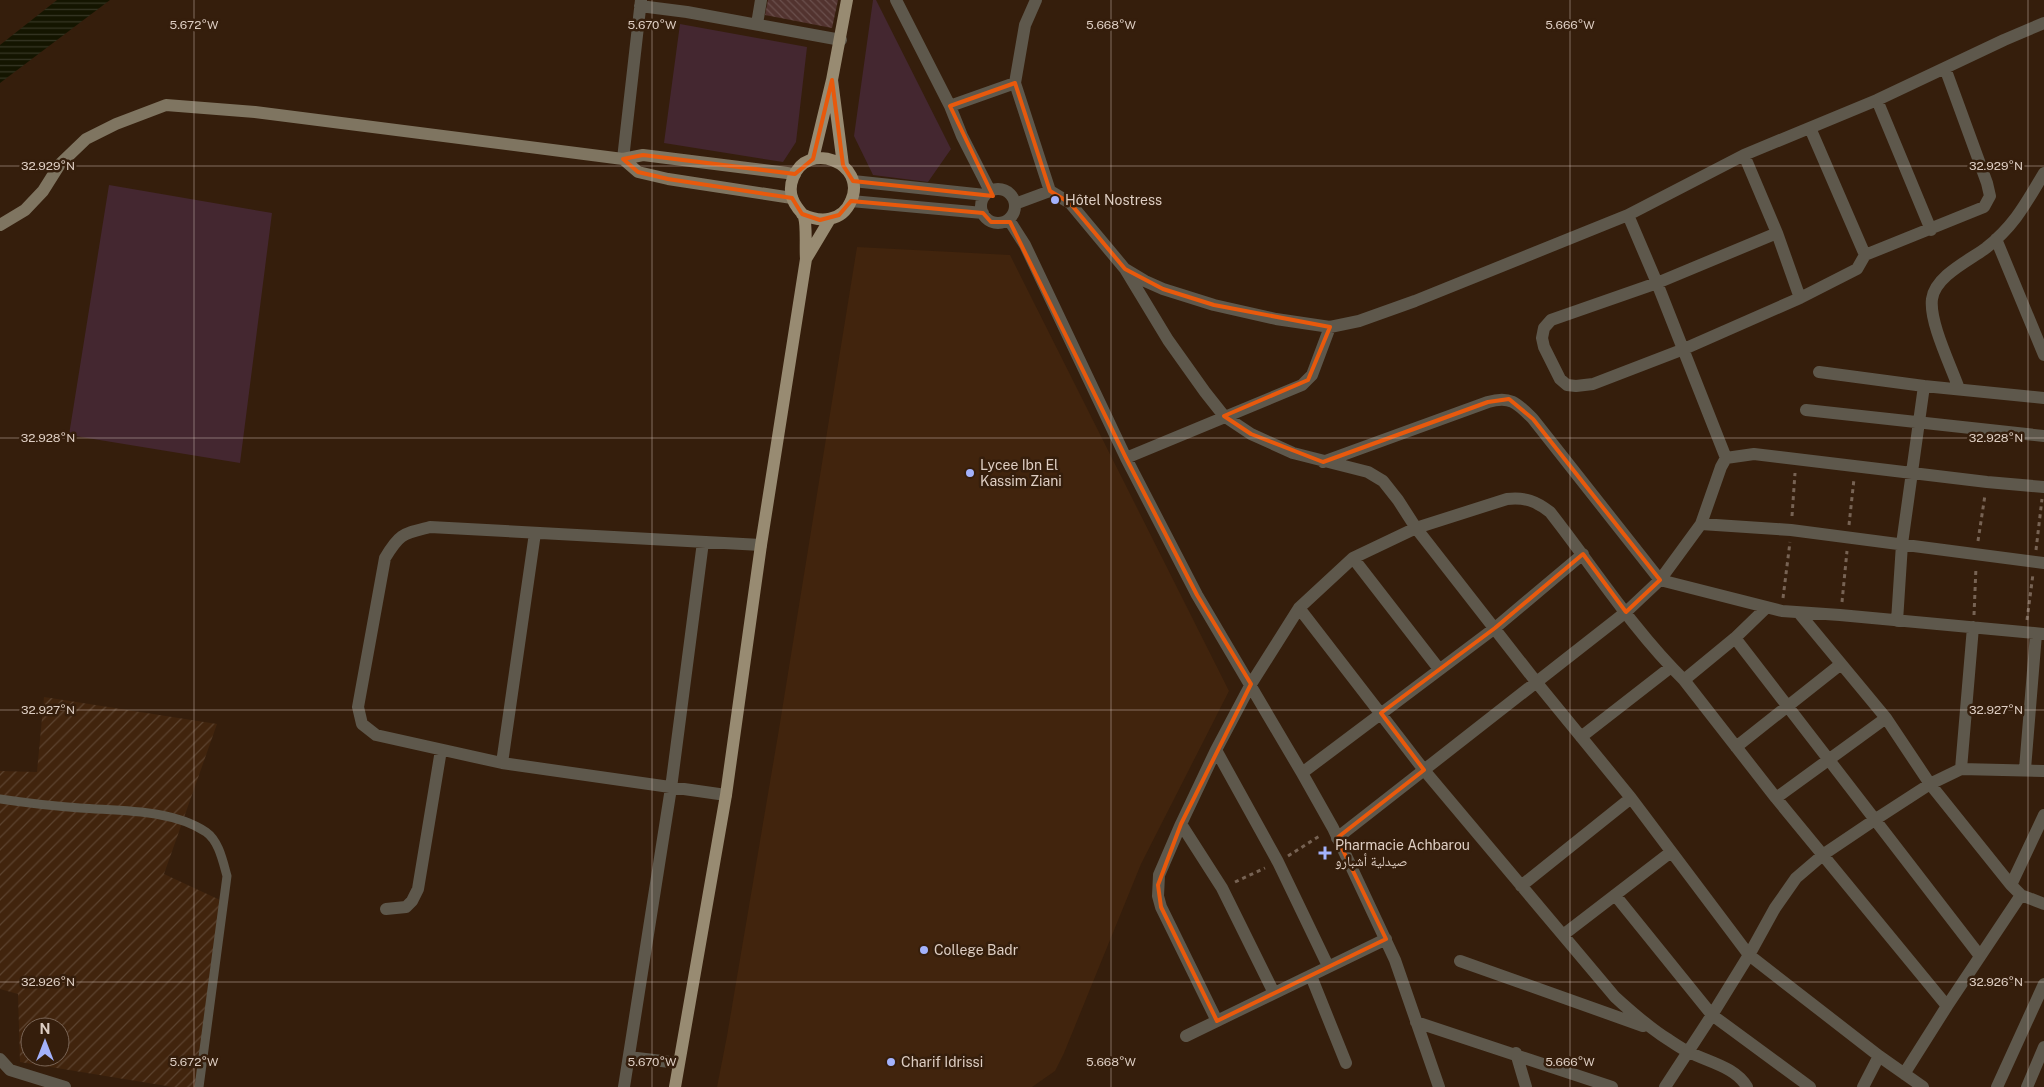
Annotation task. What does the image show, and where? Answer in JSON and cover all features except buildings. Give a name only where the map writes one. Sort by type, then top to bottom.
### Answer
[{"type":"main road","points":[[813,159],[841,40],[847,0]]},
{"type":"main road","points":[[832,80],[842,165]]},
{"type":"main road","points":[[675,1087],[726,795],[761,545],[806,259],[805,218],[802,214],[792,198],[791,188],[795,174],[804,163],[813,159],[824,158],[834,160],[842,165],[849,172],[853,181],[854,191],[847,209],[839,216],[830,219],[820,220],[802,214]]},
{"type":"main road","points":[[806,259],[830,219]]},
{"type":"street","points":[[757,24],[761,0]]},
{"type":"street","points":[[896,0],[950,106],[988,193]]},
{"type":"street","points":[[1036,0],[1026,25],[1015,83],[1050,191],[1070,203],[1125,269],[1168,340],[1224,416],[1251,434],[1293,453],[1368,472],[1384,481],[1416,528],[1537,683],[1631,798],[1749,955],[1879,1056],[1923,1087]]},
{"type":"street","points":[[623,159],[641,3],[687,6],[757,24],[841,40]]},
{"type":"street","points":[[1125,269],[1163,289],[1214,305],[1276,319],[1330,327],[1359,321],[1415,301],[1628,215],[1744,155],[1877,100],[2044,23]]},
{"type":"street","points":[[1777,233],[1657,283],[1551,320],[1544,328],[1542,338],[1544,347],[1560,379],[1567,385],[1593,384],[1684,349],[1800,298],[1857,269],[1866,255],[1984,207],[1990,196],[1980,160],[1945,68]]},
{"type":"street","points":[[950,106],[1015,83]]},
{"type":"street","points":[[1877,100],[1931,230]]},
{"type":"street","points":[[0,225],[25,210],[43,191],[60,164],[86,139],[116,124],[166,105],[255,112],[623,159],[643,155],[795,174]]},
{"type":"street","points":[[1810,128],[1866,255]]},
{"type":"street","points":[[1744,155],[1777,233],[1800,298]]},
{"type":"street","points":[[623,159],[638,172],[661,178],[792,198]]},
{"type":"street","points":[[1959,389],[1935,322],[1932,296],[1938,285],[1950,273],[1996,239],[2021,212],[2044,173]]},
{"type":"street","points":[[853,181],[988,193],[1003,190],[1009,193],[1015,204],[1015,210],[1008,220],[991,222],[983,213],[981,207],[988,193]]},
{"type":"street","points":[[1015,204],[1050,191]]},
{"type":"street","points":[[852,200],[983,213]]},
{"type":"street","points":[[1628,215],[1684,349],[1726,458]]},
{"type":"street","points":[[1008,220],[1025,245],[1126,458],[1198,595],[1302,773],[1337,838],[1395,960],[1439,1087]]},
{"type":"street","points":[[1996,239],[2044,355]]},
{"type":"street","points":[[1126,458],[1266,400],[1308,380],[1318,362],[1330,327]]},
{"type":"street","points":[[1819,372],[1924,386],[2044,398]]},
{"type":"street","points":[[1897,621],[1902,544],[1924,386]]},
{"type":"street","points":[[1323,462],[1488,402],[1498,399],[1509,399],[1520,406],[1533,419],[1660,580],[1766,608],[1799,613],[1840,615],[2040,634],[2025,769]]},
{"type":"street","points":[[1806,410],[2044,436]]},
{"type":"street","points":[[1726,458],[1754,454],[2044,487]]},
{"type":"street","points":[[1337,838],[1626,612],[1660,580],[1701,524],[1726,458]]},
{"type":"street","points":[[1217,1021],[1163,912],[1158,896],[1159,875],[1180,824],[1251,684],[1299,608],[1353,558],[1416,528],[1508,499],[1520,497],[1539,504],[1550,512],[1626,612],[1684,680],[1776,798],[1824,854],[1947,1006]]},
{"type":"street","points":[[1701,524],[1791,530],[2044,563]]},
{"type":"street","points":[[726,795],[502,763],[441,750],[376,734],[362,724],[358,707],[385,558],[395,542],[405,533],[430,527],[761,545]]},
{"type":"street","points":[[502,763],[536,533]]},
{"type":"street","points":[[624,1087],[671,788],[703,542]]},
{"type":"street","points":[[1302,773],[1495,628],[1583,554]]},
{"type":"street","points":[[1353,558],[1439,669]]},
{"type":"street","points":[[1299,608],[1424,770],[1615,997],[1654,1029],[1688,1052],[1732,1071],[1747,1087]]},
{"type":"street","points":[[1684,680],[1735,638],[1766,608]]},
{"type":"street","points":[[1799,613],[1886,718],[1930,784],[2011,885],[2021,895],[2044,904]]},
{"type":"street","points":[[1961,769],[1973,627]]},
{"type":"street","points":[[1735,638],[1876,818],[1980,956]]},
{"type":"street","points":[[1736,747],[1841,664]]},
{"type":"street","points":[[1581,737],[1671,667]]},
{"type":"street","points":[[1776,798],[1828,758],[1886,718]]},
{"type":"street","points":[[386,909],[406,907],[412,901],[418,889],[441,750]]},
{"type":"street","points":[[1216,750],[1278,862],[1328,966]]},
{"type":"street","points":[[1665,1087],[1749,955],[1775,908],[1796,878],[1824,854],[1930,784],[1961,769],[2044,770]]},
{"type":"street","points":[[1521,886],[1631,798]]},
{"type":"street","points":[[2011,885],[2044,816]]},
{"type":"street","points":[[1180,824],[1222,888],[1274,993]]},
{"type":"street","points":[[1563,935],[1672,852]]},
{"type":"street","points":[[1615,895],[1712,1015],[1810,1087]]},
{"type":"street","points":[[1904,1074],[2021,895]]},
{"type":"street","points":[[1186,1036],[1386,939]]},
{"type":"street","points":[[1460,961],[1654,1029]]},
{"type":"street","points":[[1311,976],[1346,1063]]},
{"type":"street","points":[[1997,1087],[2044,984]]},
{"type":"street","points":[[1416,1022],[1610,1087]]},
{"type":"street","points":[[2027,1087],[2044,1047]]},
{"type":"street","points":[[1516,1054],[1526,1087]]},
{"type":"street","points":[[1863,1087],[1879,1056]]},
{"type":"street","points":[[629,1057],[678,1063]]},
{"type":"street","points":[[0,1059],[10,1070],[65,1087]]},
{"type":"lane","points":[[0,799],[77,808],[136,812],[175,818],[207,833],[221,854],[227,876],[199,1087]]},
{"type":"highlighted area","points":[[832,80],[843,165],[853,181],[993,196],[950,106],[1015,83],[1050,191],[1070,203],[1125,269],[1163,289],[1214,305],[1330,327],[1308,380],[1224,416],[1251,434],[1323,462],[1488,402],[1509,399],[1533,419],[1660,580],[1626,612],[1583,554],[1495,628],[1381,713],[1424,770],[1337,838],[1386,939],[1217,1021],[1161,907],[1158,885],[1181,824],[1251,684],[1197,595],[1126,458],[1010,222],[991,222],[983,213],[851,201],[839,215],[820,220],[802,214],[792,198],[668,179],[638,172],[623,159],[643,155],[795,174],[813,159]]},
{"type":"shaded area","points":[[57,0],[110,0],[0,83],[0,45]]},
{"type":"shaded area","points":[[873,0],[876,0],[951,149],[928,182],[873,175],[854,136]]},
{"type":"shaded area","points":[[680,24],[807,47],[796,142],[783,162],[664,143]]},
{"type":"shaded area","points":[[109,185],[272,213],[240,463],[69,435]]},
{"type":"shaded area","name":"Lycee Ibn El Kassim Ziani","points":[[857,247],[1010,255],[1229,691],[1141,864],[1064,1053],[1055,1071],[1032,1087],[717,1087],[779,729]]},
{"type":"shaded area","points":[[44,697],[217,724],[164,874],[220,900],[196,1087],[173,1087],[51,1067],[70,1067],[70,1017],[20,1017],[20,1062],[18,994],[0,989],[0,771],[37,772]]},
{"type":"place","name":"Hôtel Nostress","points":[[1055,200]]},
{"type":"place","name":"Lycee Ibn El Kassim Ziani","points":[[970,473]]},
{"type":"place","name":"Pharmacie Achbarou صيدلية أشبارو","points":[[1325,853]]},
{"type":"place","name":"College Badr","points":[[924,950]]},
{"type":"place","name":"Charif Idrissi","points":[[891,1062]]}]
